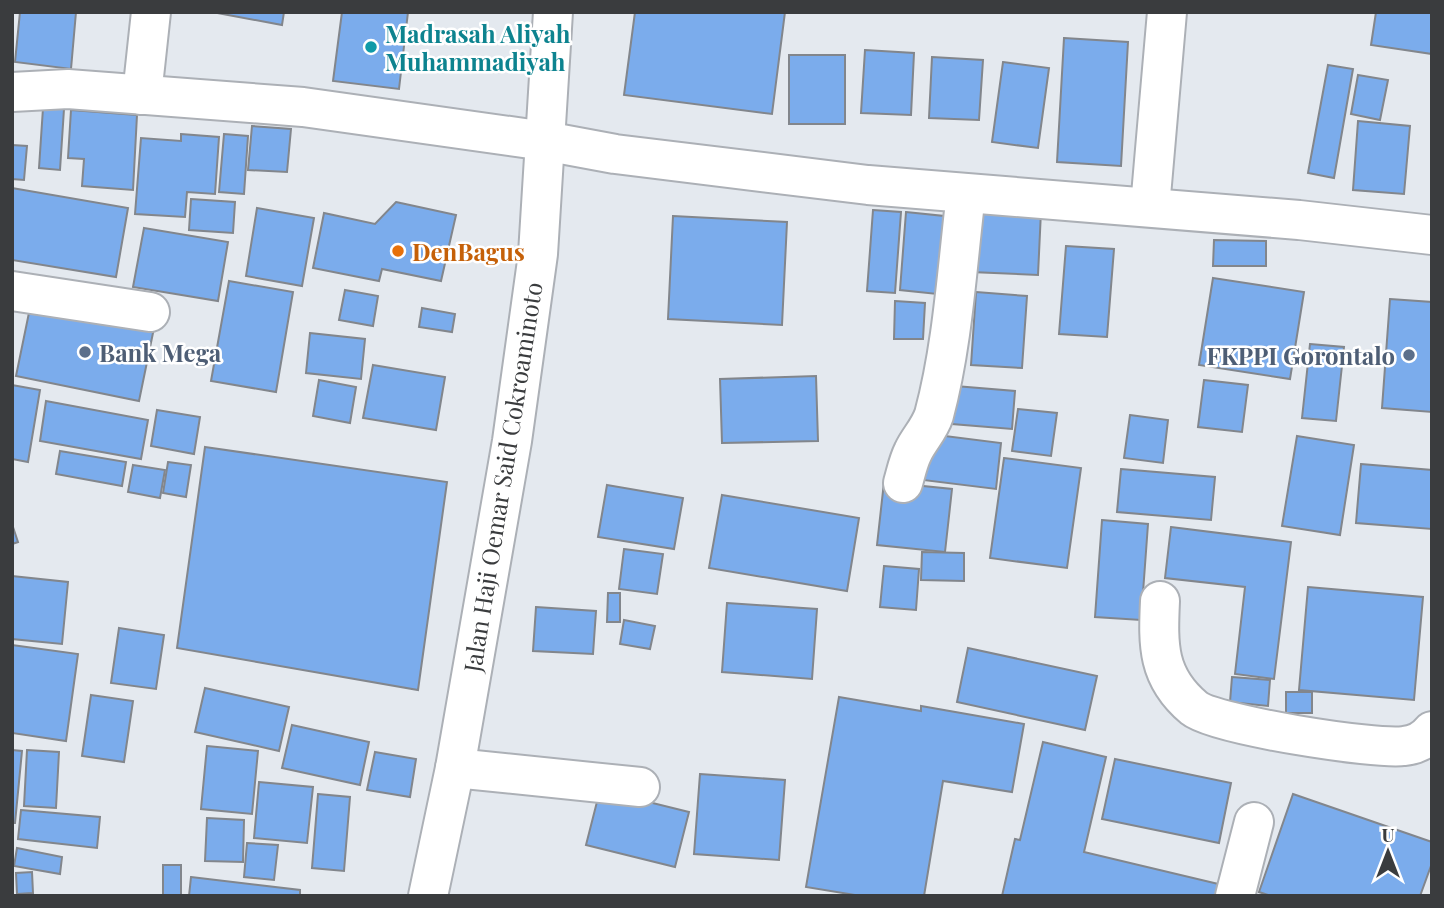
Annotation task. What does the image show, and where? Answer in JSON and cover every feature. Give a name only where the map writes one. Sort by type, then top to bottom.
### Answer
[{"type":"street","points":[[142,95],[151,12]]},
{"type":"street","name":"Jalan Haji Oemar Said Cokroaminoto","points":[[428,896],[455,768],[512,441],[538,254],[553,12]]},
{"type":"street","points":[[1150,207],[1167,12]]},
{"type":"street","points":[[12,92],[68,89],[349,112],[615,154],[717,167],[966,194],[1150,207],[1432,234]]},
{"type":"street","points":[[903,484],[913,453],[927,432],[939,394],[966,194]]},
{"type":"street","points":[[12,291],[149,312]]},
{"type":"street","points":[[1160,601],[1161,662],[1177,691],[1196,710],[1231,723],[1297,735],[1395,747],[1420,741],[1432,731]]},
{"type":"street","points":[[455,768],[640,787]]},
{"type":"street","points":[[1235,896],[1254,822]]},
{"type":"building","points":[[20,12],[76,12],[71,69],[15,62]]},
{"type":"building","points":[[212,12],[284,12],[282,25]]},
{"type":"building","name":"Madrasah Aliyah Muhammadiyah","points":[[342,12],[408,12],[399,89],[333,81]]},
{"type":"building","points":[[635,12],[785,12],[772,114],[624,95]]},
{"type":"building","points":[[1376,12],[1432,12],[1432,54],[1371,45]]},
{"type":"building","points":[[1064,38],[1128,42],[1121,166],[1057,162]]},
{"type":"building","points":[[865,50],[914,53],[911,115],[861,113]]},
{"type":"building","points":[[789,55],[845,55],[845,124],[789,124]]},
{"type":"building","points":[[932,57],[983,60],[979,120],[929,118]]},
{"type":"building","points":[[1003,62],[1049,68],[1038,148],[992,142]]},
{"type":"building","points":[[1328,65],[1353,69],[1334,178],[1308,173]]},
{"type":"building","points":[[1358,75],[1388,80],[1380,120],[1351,114]]},
{"type":"building","points":[[43,108],[64,109],[60,170],[39,168]]},
{"type":"building","points":[[71,110],[137,115],[133,190],[82,186],[84,159],[68,158]]},
{"type":"building","points":[[1358,121],[1410,126],[1404,194],[1353,190]]},
{"type":"building","points":[[252,126],[291,129],[287,172],[248,170]]},
{"type":"building","points":[[181,134],[219,137],[215,194],[187,192],[185,217],[135,214],[141,138],[181,141]]},
{"type":"building","points":[[224,134],[248,136],[244,194],[219,192]]},
{"type":"building","points":[[12,145],[27,146],[24,180],[12,179]]},
{"type":"building","points":[[12,188],[128,208],[116,277],[12,260]]},
{"type":"building","points":[[191,199],[235,202],[233,233],[189,230]]},
{"type":"building","points":[[396,202],[456,215],[441,281],[382,269],[379,281],[313,268],[324,213],[375,224]]},
{"type":"building","points":[[257,208],[314,218],[302,286],[246,276]]},
{"type":"building","points":[[975,208],[1041,211],[1038,275],[971,272]]},
{"type":"building","points":[[873,210],[901,212],[895,293],[867,291]]},
{"type":"building","points":[[906,212],[944,216],[937,294],[900,290]]},
{"type":"building","points":[[673,216],[787,222],[782,325],[668,319]]},
{"type":"building","points":[[144,228],[228,242],[218,301],[133,287]]},
{"type":"building","points":[[1214,240],[1266,241],[1266,266],[1213,266]]},
{"type":"building","points":[[1066,246],[1114,249],[1107,337],[1059,334]]},
{"type":"building","points":[[1213,278],[1304,292],[1290,379],[1199,365]]},
{"type":"building","points":[[229,281],[293,292],[276,392],[211,381]]},
{"type":"building","points":[[345,290],[378,296],[373,326],[339,320]]},
{"type":"building","points":[[976,292],[1027,296],[1022,368],[971,365]]},
{"type":"building","name":"FKPPI Gorontalo","points":[[1390,299],[1432,302],[1432,412],[1382,408]]},
{"type":"building","points":[[895,301],[925,303],[923,339],[894,339]]},
{"type":"building","name":"Bank Mega","points":[[31,303],[154,328],[139,401],[16,376]]},
{"type":"building","points":[[422,308],[455,314],[452,332],[419,327]]},
{"type":"building","points":[[310,333],[365,339],[361,379],[306,373]]},
{"type":"building","points":[[1310,344],[1344,347],[1336,421],[1302,418]]},
{"type":"building","points":[[373,365],[445,377],[436,430],[363,418]]},
{"type":"building","points":[[816,376],[818,441],[722,443],[720,379]]},
{"type":"building","points":[[319,380],[356,387],[350,423],[313,416]]},
{"type":"building","points":[[1204,380],[1248,385],[1242,432],[1198,427]]},
{"type":"building","points":[[12,385],[40,390],[28,462],[12,459]]},
{"type":"building","points":[[943,385],[1015,391],[1012,429],[940,423]]},
{"type":"building","points":[[46,401],[148,420],[141,459],[40,441]]},
{"type":"building","points":[[1018,409],[1057,413],[1051,456],[1012,451]]},
{"type":"building","points":[[157,410],[200,417],[194,454],[151,446]]},
{"type":"building","points":[[1130,415],[1168,420],[1163,463],[1124,458]]},
{"type":"building","points":[[929,434],[1001,443],[996,489],[923,480]]},
{"type":"building","points":[[1297,436],[1354,445],[1340,535],[1282,526]]},
{"type":"building","points":[[205,447],[447,482],[418,690],[177,648]]},
{"type":"building","points":[[60,451],[126,462],[122,486],[56,474]]},
{"type":"building","points":[[1004,458],[1081,468],[1067,568],[990,558]]},
{"type":"building","points":[[168,462],[191,465],[186,497],[163,493]]},
{"type":"building","points":[[1361,464],[1432,470],[1432,529],[1356,523]]},
{"type":"building","points":[[133,465],[165,470],[160,498],[128,492]]},
{"type":"building","points":[[1121,469],[1215,477],[1211,520],[1117,512]]},
{"type":"building","points":[[884,482],[952,489],[945,552],[877,545]]},
{"type":"building","points":[[607,485],[683,498],[674,549],[598,537]]},
{"type":"building","points":[[722,495],[859,518],[847,591],[709,568]]},
{"type":"building","points":[[1102,520],[1148,524],[1141,620],[1095,617]]},
{"type":"building","points":[[12,524],[18,542],[12,544]]},
{"type":"building","points":[[1171,527],[1291,542],[1274,679],[1235,674],[1245,587],[1165,578]]},
{"type":"building","points":[[624,549],[663,554],[657,594],[619,589]]},
{"type":"building","points":[[922,552],[964,553],[964,581],[921,580]]},
{"type":"building","points":[[884,566],[919,569],[916,610],[880,607]]},
{"type":"building","points":[[12,576],[68,582],[62,644],[12,639]]},
{"type":"building","points":[[1308,587],[1423,597],[1414,700],[1299,690]]},
{"type":"building","points":[[608,593],[620,593],[620,622],[607,622]]},
{"type":"building","points":[[727,603],[817,609],[812,679],[722,672]]},
{"type":"building","points":[[536,607],[596,611],[593,654],[533,651]]},
{"type":"building","points":[[624,620],[655,626],[650,649],[620,644]]},
{"type":"building","points":[[119,628],[164,635],[156,689],[111,683]]},
{"type":"building","points":[[12,645],[78,654],[66,741],[12,733]]},
{"type":"building","points":[[968,648],[1097,676],[1085,730],[957,702]]},
{"type":"building","points":[[1232,677],[1270,680],[1268,706],[1230,702]]},
{"type":"building","points":[[205,688],[289,707],[279,751],[195,732]]},
{"type":"building","points":[[1286,692],[1312,692],[1312,713],[1286,713]]},
{"type":"building","points":[[91,695],[133,701],[124,762],[82,756]]},
{"type":"building","points":[[839,697],[921,711],[921,706],[1024,724],[1012,792],[943,781],[924,896],[861,896],[806,887]]},
{"type":"building","points":[[292,725],[369,742],[360,785],[282,768]]},
{"type":"building","points":[[1043,742],[1106,757],[1084,852],[1231,887],[1229,896],[1002,896],[1015,839],[1020,840]]},
{"type":"building","points":[[207,746],[258,751],[252,814],[201,809]]},
{"type":"building","points":[[12,750],[22,751],[15,823],[12,823]]},
{"type":"building","points":[[27,750],[59,752],[56,808],[24,806]]},
{"type":"building","points":[[375,752],[416,759],[410,797],[367,790]]},
{"type":"building","points":[[1115,759],[1231,783],[1219,843],[1102,819]]},
{"type":"building","points":[[700,774],[785,780],[779,860],[694,854]]},
{"type":"building","points":[[259,782],[313,787],[307,843],[254,838]]},
{"type":"building","points":[[600,790],[689,812],[675,867],[586,845]]},
{"type":"building","points":[[318,794],[350,797],[344,871],[312,868]]},
{"type":"building","points":[[1293,794],[1432,842],[1432,863],[1420,896],[1271,896],[1259,892]]},
{"type":"building","points":[[21,810],[100,817],[97,848],[18,839]]},
{"type":"building","points":[[207,818],[244,820],[243,862],[205,861]]},
{"type":"building","points":[[247,843],[278,845],[274,880],[244,877]]},
{"type":"building","points":[[17,848],[62,857],[60,874],[14,866]]},
{"type":"building","points":[[163,865],[181,865],[181,896],[163,896]]},
{"type":"building","points":[[32,872],[33,893],[17,894],[16,873]]},
{"type":"building","points":[[191,877],[300,890],[300,896],[189,896]]},
{"type":"place","name":"Madrasah Aliyah Muhammadiyah","points":[[371,47]]},
{"type":"place","name":"DenBagus","points":[[398,251]]},
{"type":"place","name":"Bank Mega","points":[[85,352]]},
{"type":"place","name":"FKPPI Gorontalo","points":[[1409,355]]}]
